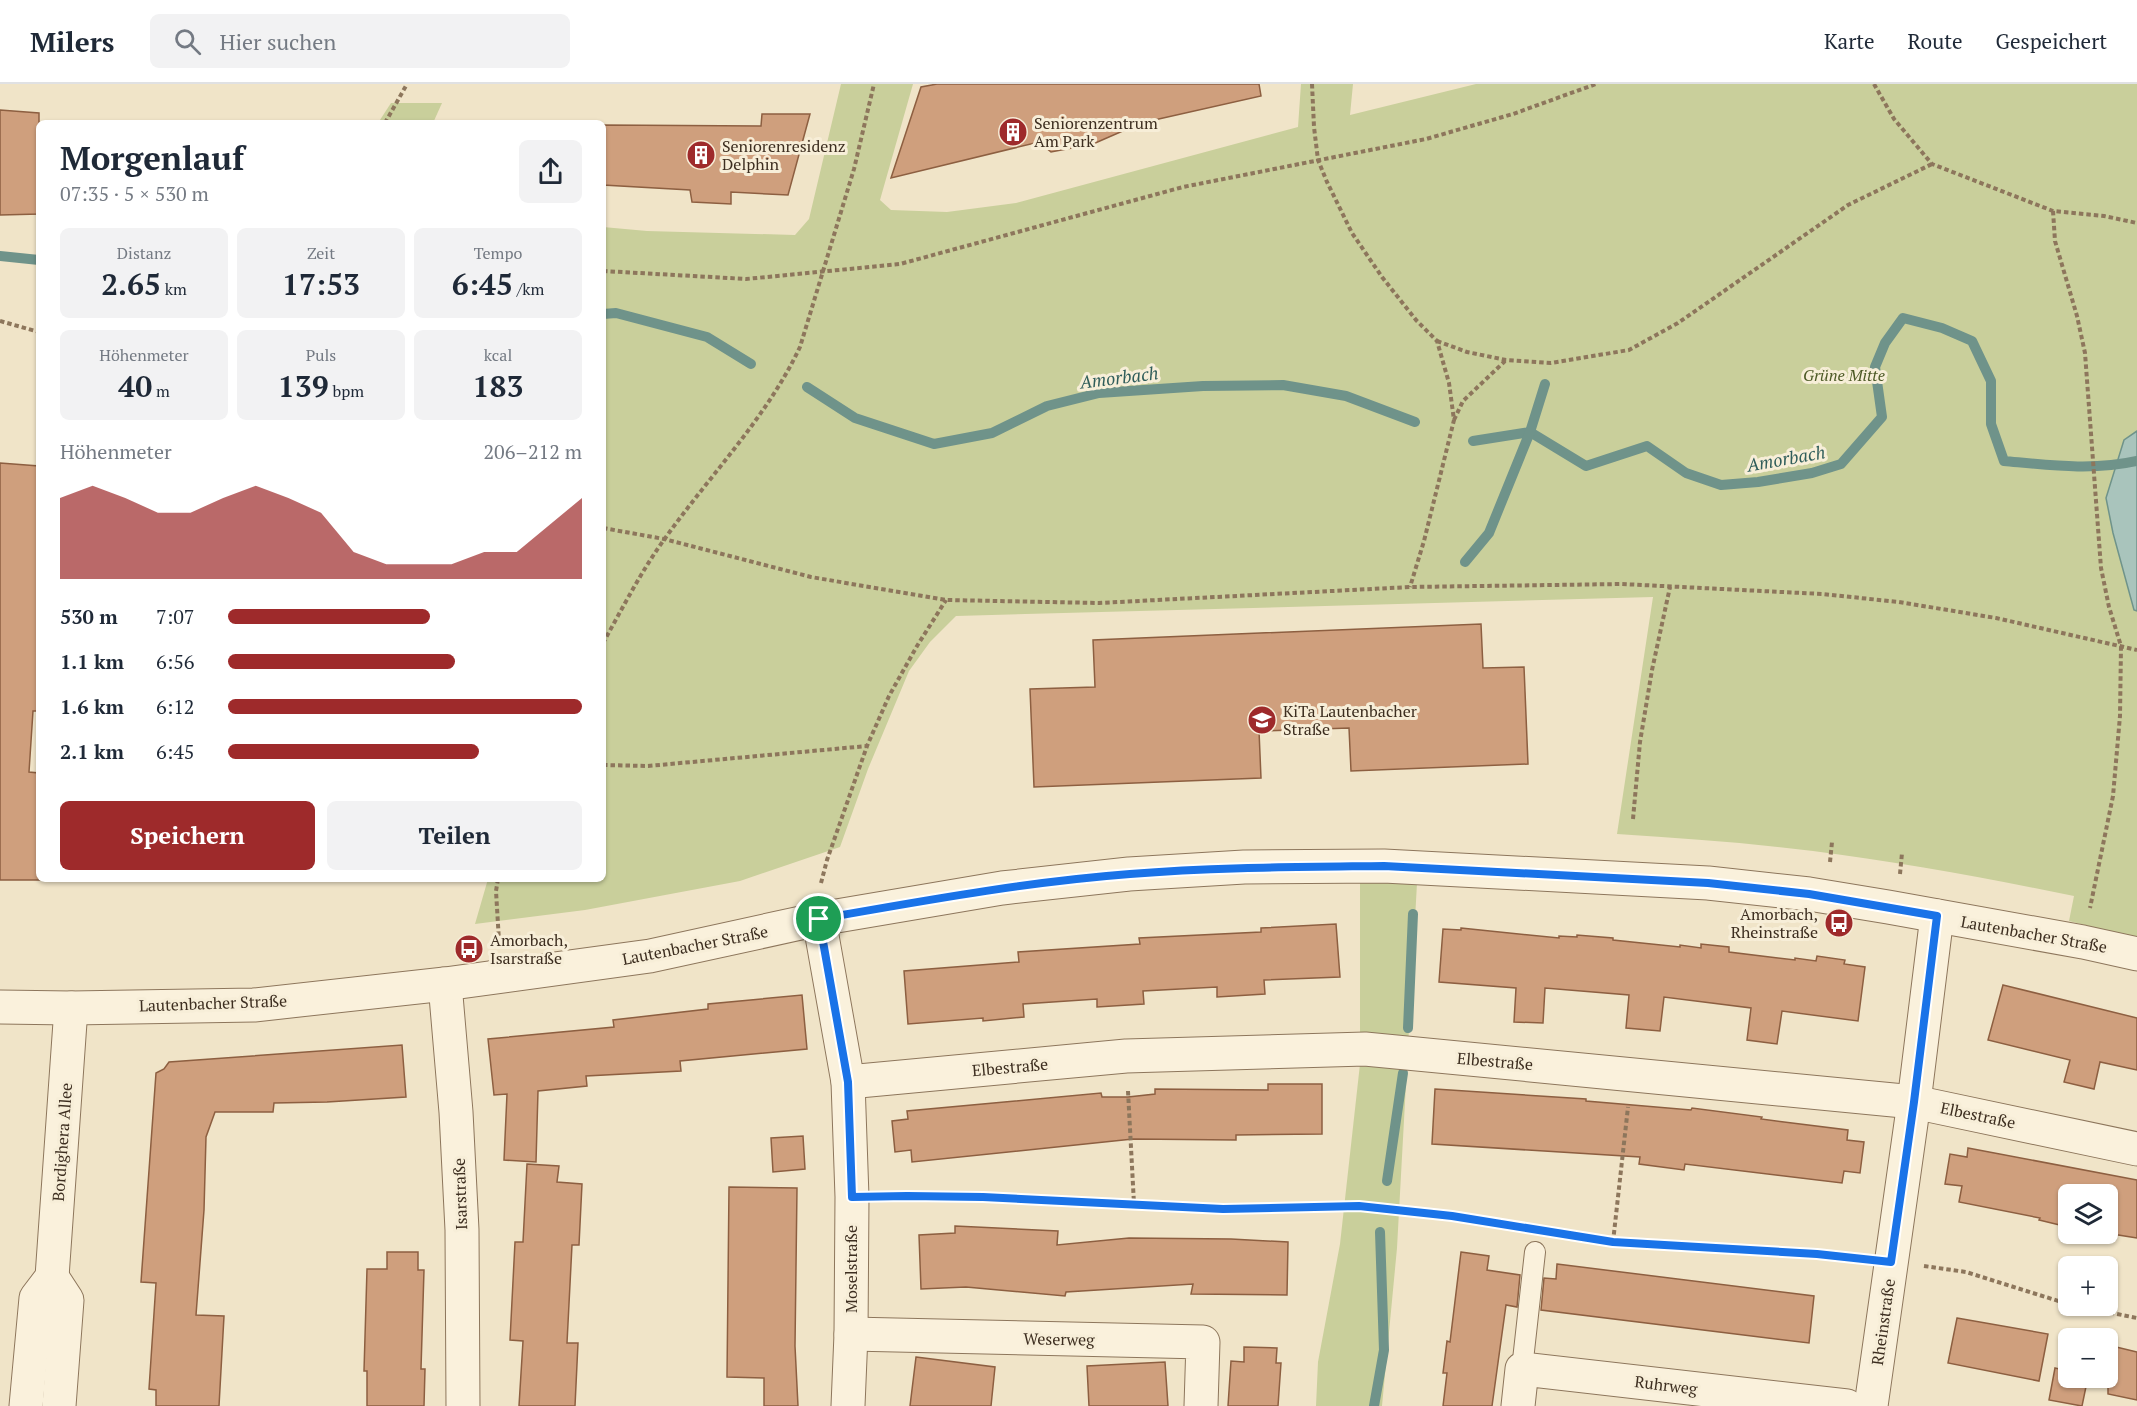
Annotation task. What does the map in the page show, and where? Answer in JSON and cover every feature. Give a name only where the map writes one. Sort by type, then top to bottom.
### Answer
[{"type":"street","name":"Lautenbacher Straße","points":[[0,1006],[71,1008],[254,1005],[445,984],[650,956],[819,919],[1002,888],[1129,874],[1244,867],[1384,866],[1708,883],[1809,894],[2083,942],[2137,954]]},
{"type":"street","name":"Rheinstraße","points":[[1871,1406],[1914,1102],[1937,916]]},
{"type":"street","name":"Moselstraße","points":[[819,919],[848,1082],[852,1197],[848,1406]]},
{"type":"street","name":"Isarstraße","points":[[445,984],[456,1112],[462,1230],[464,1406]]},
{"type":"street","name":"Bordighera Allee","points":[[26,1406],[36,1298],[52,1277],[71,1008]]},
{"type":"street","name":"Elbestraße","points":[[848,1082],[1126,1056],[1365,1049],[1914,1102],[2137,1149]]},
{"type":"street","points":[[52,1277],[67,1300],[59,1406]]},
{"type":"street","name":"Weserweg","points":[[851,1334],[1203,1342],[1201,1406]]},
{"type":"street","points":[[1518,1406],[1522,1369]]},
{"type":"street","name":"Ruhrweg","points":[[1522,1369],[1847,1406]]},
{"type":"lane","points":[[1522,1369],[1535,1252]]},
{"type":"path","points":[[387,120],[407,84]]},
{"type":"path","points":[[606,638],[664,539],[771,399],[787,374],[800,346],[854,169],[874,84]]},
{"type":"path","points":[[1312,84],[1318,160],[1352,233],[1382,277],[1416,320],[1437,341],[1467,352],[1506,360],[1551,363],[1629,350],[1678,323],[1848,205],[1932,164]]},
{"type":"path","points":[[606,271],[746,279],[900,264],[1183,187],[1426,139],[1513,114],[1596,84]]},
{"type":"path","points":[[1874,84],[1894,119],[1932,164],[2053,210],[2104,216],[2137,223]]},
{"type":"path","points":[[2053,210],[2055,241],[2077,316],[2085,353],[2101,568],[2109,607],[2121,646],[2120,716],[2113,796],[2094,891]]},
{"type":"path","points":[[0,321],[36,332]]},
{"type":"path","points":[[1437,341],[1449,383],[1454,420]]},
{"type":"path","points":[[1410,586],[1424,542],[1454,420],[1463,401],[1506,360]]},
{"type":"path","points":[[606,529],[664,539],[811,577],[946,600],[1099,603],[1410,586],[1622,584],[1670,586],[1822,594],[1899,602],[1996,618],[2137,650]]},
{"type":"path","points":[[1632,819],[1640,742],[1652,670],[1670,586]]},
{"type":"path","points":[[819,919],[820,886],[827,860],[867,746],[889,696],[946,600]]},
{"type":"path","points":[[606,765],[648,766],[867,746]]},
{"type":"path","points":[[1829,868],[1832,842]]},
{"type":"path","points":[[1899,877],[1902,854]]},
{"type":"path","points":[[498,882],[497,926],[503,976]]},
{"type":"path","points":[[1126,1056],[1134,1204]]},
{"type":"path","points":[[1613,1242],[1631,1074]]},
{"type":"path","points":[[852,1197],[983,1197],[1223,1209],[1359,1206],[1452,1216],[1527,1229]]},
{"type":"path","points":[[1548,1233],[1613,1242],[1817,1254],[1891,1262],[1966,1272],[2058,1301]]},
{"type":"path","points":[[2118,1314],[2137,1318]]},
{"type":"green space","name":"Grüne Mitte","points":[[841,84],[913,84],[880,200],[891,210],[947,212],[1016,203],[1298,127],[1301,84],[1353,84],[1350,115],[1476,84],[2137,84],[2137,938],[2069,921],[2074,896],[2041,889],[1911,865],[1813,851],[1617,834],[1653,597],[956,616],[930,642],[909,671],[868,769],[840,847],[740,881],[585,910],[475,924],[487,882],[606,882],[606,227],[647,231],[795,235],[809,219]]},
{"type":"green space","points":[[391,103],[442,103],[434,120],[380,120]]},
{"type":"green space","points":[[1360,883],[1417,883],[1397,1248],[1382,1406],[1316,1406],[1318,1362],[1340,1244],[1360,1064]]},
{"type":"water","points":[[2137,431],[2137,611],[2134,610],[2106,498],[2124,440]]},
{"type":"building","name":"Seniorenzentrum Am Park","points":[[937,84],[1259,84],[1261,96],[1141,123],[1093,144],[1051,152],[1039,142],[891,178],[921,87]]},
{"type":"building","points":[[0,110],[39,113],[39,120],[36,120],[36,214],[0,215]]},
{"type":"building","name":"Seniorenresidenz Delphin","points":[[762,114],[810,114],[788,195],[731,192],[731,204],[692,202],[690,190],[606,185],[606,125],[761,126]]},
{"type":"building","points":[[0,463],[36,466],[36,711],[33,711],[29,772],[36,773],[36,880],[0,880]]},
{"type":"building","points":[[1481,624],[1483,668],[1524,667],[1528,764],[1351,771],[1349,728],[1259,731],[1261,778],[1034,787],[1030,689],[1095,687],[1093,640]]},
{"type":"building","points":[[1336,924],[1340,977],[1264,980],[1265,994],[1217,997],[1217,987],[1143,991],[1144,1004],[1097,1007],[1097,999],[1023,1004],[1024,1017],[908,1024],[904,971],[1019,962],[1018,952],[1140,944],[1139,938],[1261,932],[1261,928]]},
{"type":"building","points":[[1461,928],[1559,938],[1559,936],[1577,937],[1577,935],[1613,938],[1613,940],[1680,947],[1680,945],[1701,948],[1701,944],[1729,947],[1729,952],[1795,960],[1795,958],[1816,961],[1817,956],[1845,960],[1844,964],[1865,967],[1858,1021],[1782,1011],[1777,1044],[1747,1040],[1751,1008],[1664,997],[1660,1031],[1626,1028],[1629,995],[1545,988],[1543,1023],[1514,1022],[1516,988],[1439,982],[1443,929],[1461,930]]},
{"type":"building","points":[[2003,985],[2137,1018],[2137,1070],[2100,1062],[2094,1089],[2064,1082],[2070,1060],[1988,1040]]},
{"type":"building","points":[[802,995],[807,1049],[680,1061],[681,1071],[586,1076],[587,1086],[538,1091],[536,1162],[504,1160],[507,1094],[494,1095],[488,1039],[614,1027],[613,1020],[708,1009],[708,1004]]},
{"type":"building","points":[[402,1045],[406,1097],[274,1103],[273,1112],[215,1112],[206,1137],[204,1210],[196,1315],[224,1316],[219,1406],[156,1406],[156,1390],[149,1389],[156,1283],[141,1282],[156,1073],[164,1069],[169,1062]]},
{"type":"building","points":[[1268,1084],[1322,1084],[1322,1134],[1236,1135],[1236,1140],[1133,1139],[912,1162],[911,1150],[895,1152],[892,1121],[908,1119],[907,1111],[1101,1093],[1102,1097],[1128,1097],[1155,1094],[1155,1089],[1268,1090]]},
{"type":"building","points":[[1435,1089],[1586,1099],[1586,1101],[1691,1110],[1692,1108],[1848,1130],[1847,1140],[1864,1142],[1860,1173],[1844,1171],[1842,1183],[1685,1164],[1684,1170],[1639,1164],[1640,1157],[1432,1144]]},
{"type":"building","points":[[803,1136],[805,1169],[773,1172],[771,1138]]},
{"type":"building","points":[[1968,1148],[2137,1180],[2137,1238],[2118,1235],[2118,1184],[2058,1184],[2058,1225],[2039,1220],[2040,1218],[1959,1202],[1962,1186],[1945,1184],[1950,1154],[1967,1157]]},
{"type":"building","points":[[527,1164],[559,1166],[557,1182],[582,1184],[579,1245],[572,1245],[567,1343],[578,1343],[575,1406],[519,1406],[523,1341],[510,1340],[515,1242],[523,1242]]},
{"type":"building","points":[[729,1187],[797,1188],[795,1346],[798,1406],[764,1406],[764,1378],[727,1377]]},
{"type":"building","points":[[955,1226],[1058,1231],[1057,1245],[1129,1238],[1288,1242],[1287,1295],[1191,1294],[1193,1284],[1066,1292],[1065,1296],[966,1287],[921,1289],[919,1235],[955,1233]]},
{"type":"building","points":[[387,1252],[418,1252],[418,1270],[424,1270],[421,1369],[425,1369],[424,1406],[367,1406],[367,1371],[364,1371],[367,1269],[387,1269]]},
{"type":"building","points":[[1461,1252],[1489,1256],[1487,1270],[1520,1275],[1517,1307],[1506,1305],[1492,1406],[1443,1406],[1447,1373],[1443,1373],[1447,1341],[1450,1342]]},
{"type":"building","points":[[1557,1264],[1814,1296],[1809,1343],[1541,1310],[1544,1278],[1556,1279]]},
{"type":"building","points":[[1957,1318],[2048,1334],[2039,1381],[1948,1363]]},
{"type":"building","points":[[1244,1347],[1277,1348],[1276,1363],[1281,1363],[1278,1406],[1228,1406],[1231,1361],[1244,1362]]},
{"type":"building","points":[[2118,1347],[2137,1352],[2137,1400],[2108,1394],[2108,1388],[2118,1388]]},
{"type":"building","points":[[916,1357],[995,1367],[991,1406],[910,1406]]},
{"type":"building","points":[[1165,1362],[1168,1406],[1089,1406],[1087,1366]]},
{"type":"building","points":[[2055,1368],[2058,1369],[2058,1388],[2086,1388],[2082,1406],[2049,1400]]},
{"type":"waterway","name":"Amorbach","points":[[0,256],[36,260]]},
{"type":"waterway","name":"Amorbach","points":[[606,314],[616,313],[707,337],[751,364]]},
{"type":"waterway","name":"Amorbach","points":[[1473,441],[1530,432],[1586,466],[1647,446],[1686,473],[1721,485],[1758,482],[1812,473],[1841,464],[1882,417],[1875,367],[1885,343],[1903,318],[1942,328],[1972,341],[1991,381],[1991,424],[2004,461],[2087,466],[2137,461]]},
{"type":"waterway","points":[[1465,562],[1489,533],[1530,432],[1545,384]]},
{"type":"waterway","name":"Amorbach","points":[[807,387],[855,418],[934,444],[992,433],[1047,406],[1099,393],[1203,386],[1283,385],[1346,396],[1415,422]]},
{"type":"waterway","points":[[1408,1028],[1413,914]]},
{"type":"waterway","points":[[1387,1181],[1403,1073]]},
{"type":"waterway","points":[[1374,1406],[1384,1350],[1380,1232]]},
{"type":"place","name":"Seniorenzentrum Am Park","points":[[1013,132]]},
{"type":"place","name":"Seniorenresidenz Delphin","points":[[701,155]]},
{"type":"place","name":"KiTa Lautenbacher Straße","points":[[1262,720]]},
{"type":"place","name":"Amorbach, Rheinstraße","points":[[1839,923]]},
{"type":"place","name":"Amorbach, Isarstraße","points":[[469,949]]},
{"type":"route","points":[[1384,866],[1708,883],[1809,894],[1937,916],[1891,1262],[1817,1254],[1613,1242],[1452,1216],[1359,1206],[1223,1209],[983,1197],[852,1197],[848,1082],[819,919],[1002,888],[1129,874],[1244,867],[1384,866]]}]
